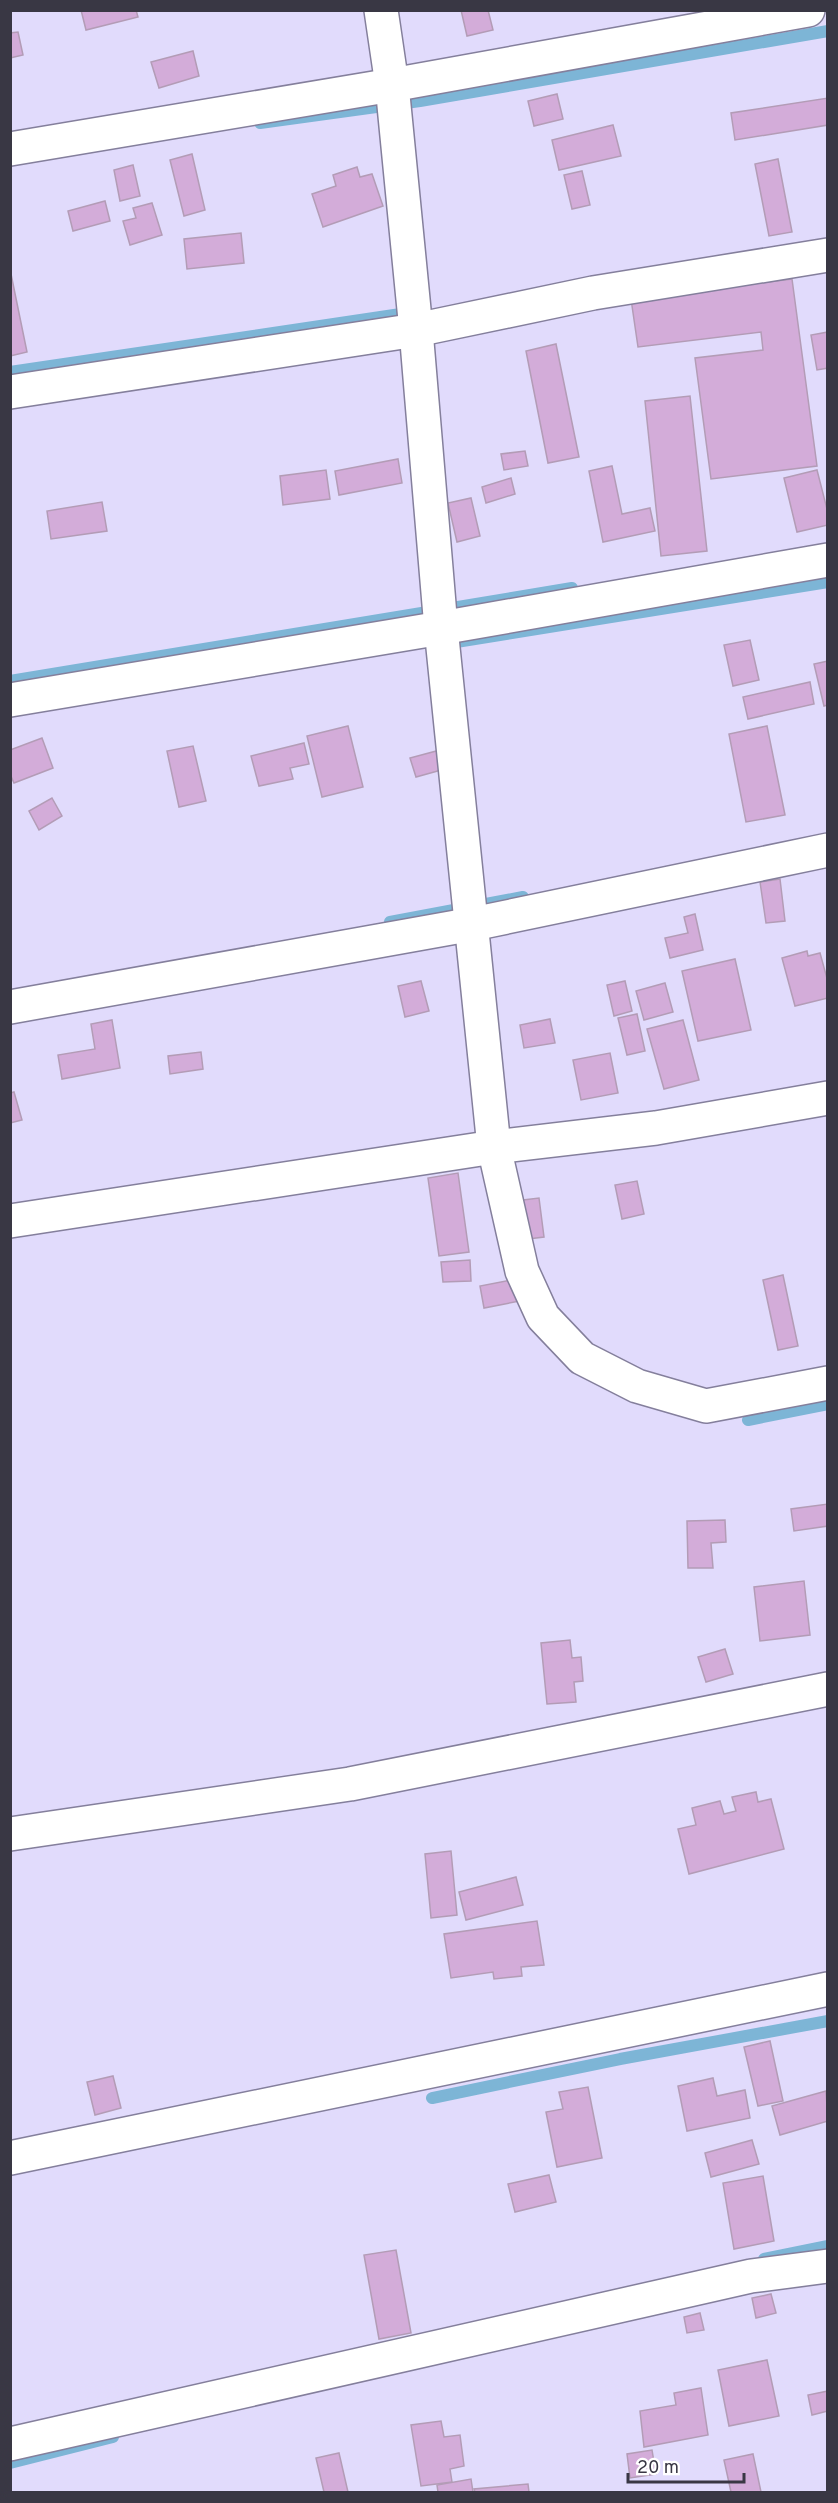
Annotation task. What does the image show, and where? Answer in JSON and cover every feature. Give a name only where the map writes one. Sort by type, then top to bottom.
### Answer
[{"type":"street","points":[[381,10],[392,86],[416,330],[441,628],[494,1147],[522,1271],[543,1317],[582,1358],[637,1386],[706,1406],[828,1383]]},
{"type":"street","points":[[10,149],[392,86],[808,10]]},
{"type":"street","points":[[10,392],[416,330],[593,293],[828,255]]},
{"type":"street","points":[[10,700],[828,560]]},
{"type":"street","points":[[10,1007],[473,924],[828,850]]},
{"type":"street","points":[[10,1221],[494,1147],[656,1128],[828,1098]]},
{"type":"street","points":[[10,1834],[350,1784],[828,1689]]},
{"type":"street","points":[[10,2158],[828,1989]]},
{"type":"street","points":[[10,2444],[751,2276],[828,2266]]},
{"type":"building","points":[[81,10],[136,10],[138,17],[86,30]]},
{"type":"building","points":[[461,10],[488,10],[493,30],[467,36]]},
{"type":"building","points":[[18,32],[23,55],[10,58],[10,33]]},
{"type":"building","points":[[193,51],[199,76],[159,88],[151,62]]},
{"type":"building","points":[[557,94],[563,119],[534,126],[528,101]]},
{"type":"building","points":[[828,98],[828,125],[735,140],[731,113]]},
{"type":"building","points":[[613,125],[621,156],[559,170],[552,140]]},
{"type":"building","points":[[192,154],[205,210],[184,216],[170,160]]},
{"type":"building","points":[[778,159],[792,232],[769,236],[755,164]]},
{"type":"building","points":[[133,165],[140,196],[120,201],[114,170]]},
{"type":"building","points":[[357,167],[360,177],[372,174],[383,206],[323,227],[312,194],[336,186],[333,175]]},
{"type":"building","points":[[582,171],[590,205],[572,209],[564,175]]},
{"type":"building","points":[[105,201],[110,221],[73,231],[68,211]]},
{"type":"building","points":[[152,203],[162,235],[130,245],[123,221],[136,218],[133,208]]},
{"type":"building","points":[[241,233],[244,263],[187,269],[184,239]]},
{"type":"building","points":[[10,275],[27,352],[10,356]]},
{"type":"building","points":[[792,279],[817,466],[711,479],[695,358],[763,350],[761,332],[638,347],[631,299]]},
{"type":"building","points":[[828,332],[828,368],[817,370],[811,335]]},
{"type":"building","points":[[556,344],[579,457],[548,463],[526,351]]},
{"type":"building","points":[[690,396],[707,551],[661,556],[645,401]]},
{"type":"building","points":[[525,451],[528,466],[504,470],[501,454]]},
{"type":"building","points":[[398,459],[402,483],[339,495],[335,471]]},
{"type":"building","points":[[612,466],[622,514],[650,508],[655,531],[603,542],[589,471]]},
{"type":"building","points":[[326,470],[330,499],[283,505],[280,476]]},
{"type":"building","points":[[817,470],[828,513],[828,525],[797,532],[784,478]]},
{"type":"building","points":[[511,478],[515,494],[486,503],[482,487]]},
{"type":"building","points":[[471,498],[480,536],[457,542],[448,503]]},
{"type":"building","points":[[102,502],[107,531],[51,539],[47,511]]},
{"type":"building","points":[[750,640],[759,680],[733,686],[724,645]]},
{"type":"building","points":[[828,661],[828,705],[824,706],[814,664]]},
{"type":"building","points":[[810,682],[814,704],[748,719],[743,697]]},
{"type":"building","points":[[348,726],[363,787],[322,797],[307,736]]},
{"type":"building","points":[[767,726],[785,815],[746,822],[729,734]]},
{"type":"building","points":[[42,738],[53,768],[14,783],[10,774],[10,750]]},
{"type":"building","points":[[304,743],[309,764],[290,768],[293,779],[259,786],[251,756]]},
{"type":"building","points":[[193,746],[206,801],[179,807],[167,751]]},
{"type":"building","points":[[440,750],[445,769],[416,777],[410,758]]},
{"type":"building","points":[[52,798],[62,816],[39,830],[29,811]]},
{"type":"building","points":[[780,879],[785,921],[766,923],[760,882]]},
{"type":"building","points":[[695,914],[703,950],[670,958],[665,938],[688,933],[684,917]]},
{"type":"building","points":[[807,951],[808,956],[820,953],[828,982],[828,998],[795,1006],[782,958]]},
{"type":"building","points":[[735,959],[751,1030],[698,1041],[682,971]]},
{"type":"building","points":[[421,981],[429,1011],[405,1017],[398,986]]},
{"type":"building","points":[[625,981],[632,1011],[614,1016],[607,985]]},
{"type":"building","points":[[665,983],[673,1012],[644,1020],[636,991]]},
{"type":"building","points":[[637,1014],[645,1051],[627,1055],[618,1018]]},
{"type":"building","points":[[550,1019],[555,1043],[524,1048],[520,1025]]},
{"type":"building","points":[[112,1020],[120,1068],[62,1079],[58,1055],[95,1049],[91,1024]]},
{"type":"building","points":[[683,1020],[699,1080],[664,1089],[647,1029]]},
{"type":"building","points":[[201,1052],[203,1069],[170,1074],[168,1056]]},
{"type":"building","points":[[610,1053],[618,1093],[581,1100],[573,1060]]},
{"type":"building","points":[[14,1092],[22,1120],[10,1123],[10,1093]]},
{"type":"building","points":[[458,1173],[469,1252],[439,1256],[428,1178]]},
{"type":"building","points":[[637,1181],[644,1214],[622,1219],[615,1185]]},
{"type":"building","points":[[539,1198],[544,1237],[520,1240],[515,1201]]},
{"type":"building","points":[[470,1260],[471,1281],[443,1282],[441,1262]]},
{"type":"building","points":[[783,1275],[798,1346],[778,1350],[763,1280]]},
{"type":"building","points":[[521,1278],[525,1300],[484,1308],[480,1286]]},
{"type":"building","points":[[828,1504],[828,1526],[794,1531],[791,1509]]},
{"type":"building","points":[[725,1520],[726,1542],[711,1543],[713,1568],[688,1568],[687,1521]]},
{"type":"building","points":[[804,1581],[810,1635],[760,1641],[754,1587]]},
{"type":"building","points":[[570,1640],[572,1658],[581,1657],[583,1681],[574,1682],[576,1702],[547,1704],[541,1643]]},
{"type":"building","points":[[725,1649],[733,1674],[706,1682],[698,1657]]},
{"type":"building","points":[[756,1792],[758,1802],[771,1799],[784,1849],[689,1874],[678,1829],[696,1825],[692,1808],[720,1801],[724,1814],[736,1811],[732,1797]]},
{"type":"building","points":[[451,1851],[457,1915],[431,1918],[425,1854]]},
{"type":"building","points":[[516,1877],[523,1905],[466,1920],[459,1892]]},
{"type":"building","points":[[537,1921],[544,1965],[521,1967],[522,1976],[494,1979],[493,1972],[451,1978],[444,1934]]},
{"type":"building","points":[[770,2041],[783,2101],[758,2106],[744,2047]]},
{"type":"building","points":[[113,2076],[121,2108],[95,2115],[87,2082]]},
{"type":"building","points":[[713,2078],[717,2096],[745,2090],[750,2118],[687,2131],[678,2086]]},
{"type":"building","points":[[588,2087],[602,2158],[557,2167],[546,2112],[563,2109],[559,2092]]},
{"type":"building","points":[[826,2091],[828,2121],[780,2135],[772,2106]]},
{"type":"building","points":[[752,2140],[759,2164],[711,2177],[705,2153]]},
{"type":"building","points":[[549,2175],[556,2202],[515,2212],[508,2184]]},
{"type":"building","points":[[763,2176],[774,2241],[734,2249],[723,2183]]},
{"type":"building","points":[[396,2250],[411,2333],[379,2339],[364,2255]]},
{"type":"building","points":[[771,2294],[776,2313],[756,2318],[752,2298]]},
{"type":"building","points":[[700,2313],[704,2330],[687,2333],[684,2317]]},
{"type":"building","points":[[767,2360],[779,2416],[729,2426],[718,2370]]},
{"type":"building","points":[[701,2388],[708,2435],[644,2447],[640,2411],[676,2405],[674,2393]]},
{"type":"building","points":[[828,2391],[828,2411],[812,2415],[808,2395]]},
{"type":"building","points":[[441,2421],[444,2437],[460,2435],[464,2466],[450,2469],[452,2482],[421,2486],[411,2425]]},
{"type":"building","points":[[652,2450],[656,2474],[630,2478],[627,2454]]},
{"type":"building","points":[[339,2453],[348,2492],[324,2492],[316,2458]]},
{"type":"building","points":[[753,2454],[761,2492],[731,2492],[724,2460]]},
{"type":"building","points":[[471,2479],[473,2492],[438,2492],[437,2485]]},
{"type":"building","points":[[528,2484],[529,2492],[475,2492],[474,2489]]},
{"type":"waterway","points":[[260,123],[420,101],[828,31]]},
{"type":"waterway","points":[[10,372],[414,312]]},
{"type":"waterway","points":[[450,643],[828,582]]},
{"type":"waterway","points":[[10,681],[572,588]]},
{"type":"waterway","points":[[390,922],[523,897]]},
{"type":"waterway","points":[[748,1420],[828,1404]]},
{"type":"waterway","points":[[432,2098],[620,2059],[828,2021]]},
{"type":"waterway","points":[[764,2259],[828,2246]]},
{"type":"waterway","points":[[10,2463],[113,2437]]}]
